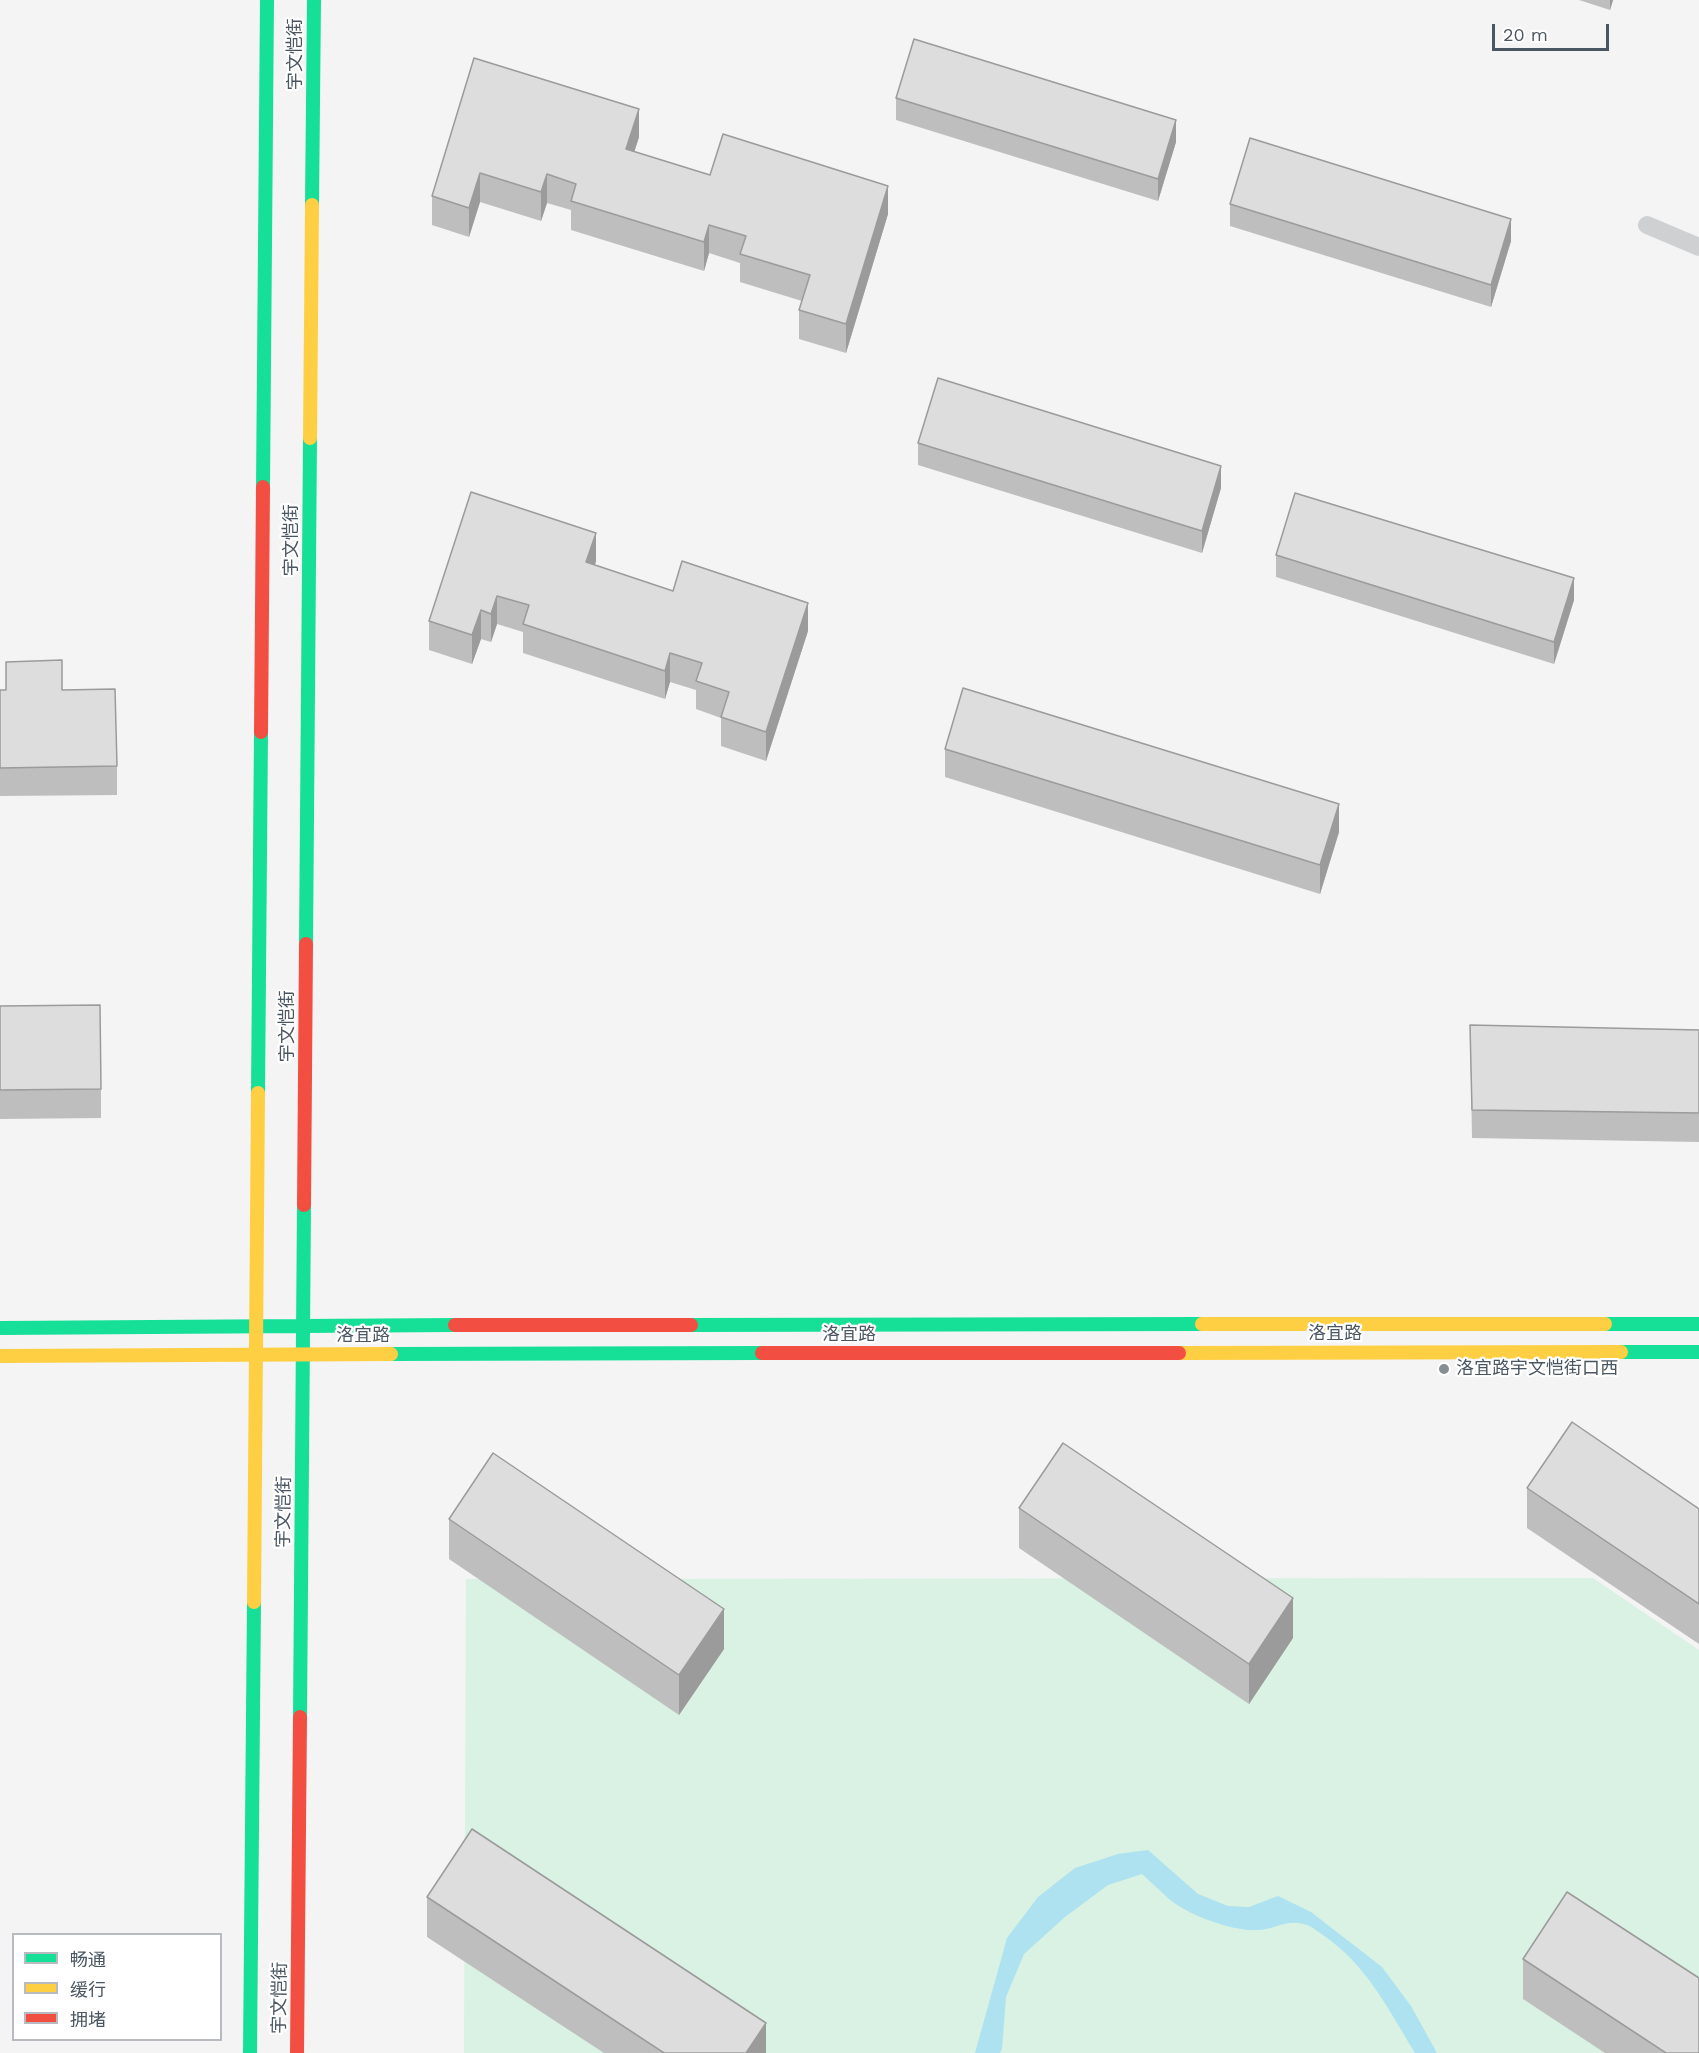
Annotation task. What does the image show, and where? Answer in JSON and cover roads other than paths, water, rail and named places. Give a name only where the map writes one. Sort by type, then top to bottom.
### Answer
[{"type":"street","name":"宇文恺街","points":[[250,2053],[267,0]]},
{"type":"street","name":"宇文恺街","points":[[297,2053],[314,0]]},
{"type":"street","name":"洛宜路","points":[[0,1328],[304,1325],[1699,1324]]},
{"type":"street","name":"洛宜路","points":[[0,1356],[1699,1352]]},
{"type":"lane","points":[[1647,225],[1699,248]]},
{"type":"water","points":[[1148,1850],[1198,1894],[1228,1906],[1249,1907],[1278,1896],[1311,1912],[1382,1967],[1411,2006],[1437,2053],[1415,2053],[1386,2004],[1364,1974],[1338,1947],[1311,1927],[1294,1923],[1248,1930],[1211,1921],[1177,1905],[1142,1874],[1108,1885],[1065,1917],[1024,1954],[1006,1997],[1002,2049],[1000,2053],[975,2053],[1007,1938],[1038,1897],[1075,1868],[1118,1854]]},
{"type":"place","name":"洛宜路宇文恺街口西","points":[[1444,1369]]}]
